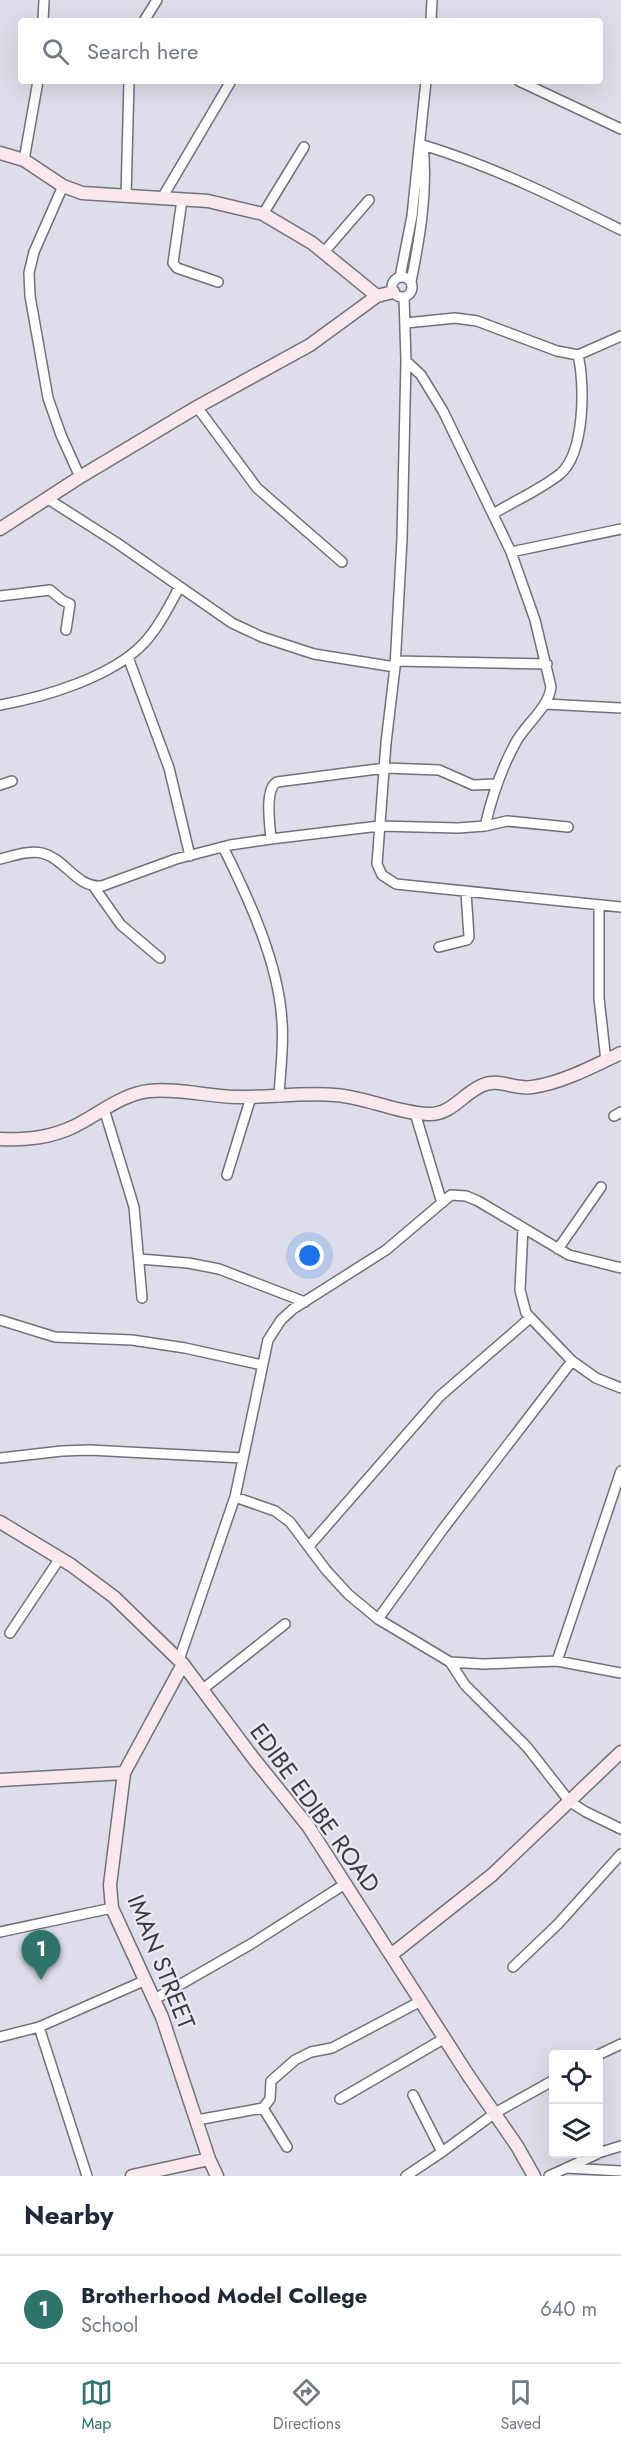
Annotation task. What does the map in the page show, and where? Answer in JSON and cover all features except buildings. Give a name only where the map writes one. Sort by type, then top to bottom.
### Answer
[{"type":"street","points":[[43,18],[44,0]]},
{"type":"street","points":[[146,18],[157,0]]},
{"type":"street","points":[[431,18],[432,0]]},
{"type":"street","points":[[24,160],[37,84]]},
{"type":"street","points":[[126,197],[129,84]]},
{"type":"street","points":[[162,198],[229,84]]},
{"type":"street","points":[[426,84],[412,216],[400,277],[393,284],[399,294],[406,323],[402,539],[395,664],[377,864],[382,875],[396,884],[621,907]]},
{"type":"street","points":[[525,84],[621,129]]},
{"type":"street","points":[[0,529],[80,477],[198,407],[310,345],[377,296],[411,291],[425,189],[422,134]]},
{"type":"street","points":[[423,145],[467,159],[538,189],[621,230]]},
{"type":"street","points":[[263,214],[304,147]]},
{"type":"street","points":[[0,153],[24,160],[63,186],[82,193],[208,201],[263,214],[324,252],[377,296]]},
{"type":"street","points":[[63,186],[34,252],[29,273],[30,296],[48,398],[61,435],[80,477]]},
{"type":"street","points":[[182,200],[173,263],[177,268],[218,282]]},
{"type":"street","points":[[324,252],[369,200]]},
{"type":"street","points":[[400,277],[411,282]]},
{"type":"street","points":[[406,323],[455,318],[477,321],[549,348],[578,355],[621,336]]},
{"type":"street","points":[[493,514],[560,473],[569,463],[575,446],[583,385],[578,355]]},
{"type":"street","points":[[406,361],[421,375],[443,411],[511,552],[535,620],[551,687],[545,704],[518,739],[504,765],[485,826]]},
{"type":"street","points":[[198,407],[257,488],[342,562]]},
{"type":"street","points":[[48,499],[117,543],[232,623],[262,637],[314,654],[395,664],[547,664]]},
{"type":"street","points":[[511,552],[621,529]]},
{"type":"street","points":[[0,705],[33,699],[58,691],[87,680],[128,657],[144,643],[159,623],[179,588]]},
{"type":"street","points":[[0,596],[50,590],[70,604],[66,630]]},
{"type":"street","points":[[128,657],[169,768],[190,856]]},
{"type":"street","points":[[545,704],[621,708]]},
{"type":"street","points":[[271,839],[269,792],[273,784],[385,768],[439,770],[473,785],[497,784]]},
{"type":"street","points":[[0,785],[12,781]]},
{"type":"street","points":[[94,887],[223,847],[271,839],[379,826],[451,828],[485,826],[507,821],[568,827]]},
{"type":"street","points":[[223,847],[244,889],[279,994],[283,1042],[279,1097]]},
{"type":"street","points":[[0,859],[43,853],[58,861],[83,882],[94,887],[121,925],[160,958]]},
{"type":"street","points":[[439,947],[467,940],[469,937],[466,892]]},
{"type":"street","points":[[599,905],[599,998],[606,1061]]},
{"type":"street","points":[[0,1139],[33,1139],[56,1134],[141,1092],[152,1091],[251,1097],[334,1095],[428,1114],[444,1111],[483,1084],[536,1087],[606,1061],[621,1053]]},
{"type":"street","points":[[227,1174],[251,1097]]},
{"type":"street","points":[[104,1109],[134,1207],[142,1298]]},
{"type":"street","points":[[415,1113],[442,1203]]},
{"type":"street","points":[[558,1249],[601,1187]]},
{"type":"street","points":[[181,1662],[235,1497],[262,1365],[272,1330],[281,1320],[386,1250],[451,1195],[466,1196],[558,1249],[588,1262],[621,1268]]},
{"type":"street","points":[[523,1228],[520,1290],[522,1304],[530,1318],[572,1361],[596,1378],[621,1388]]},
{"type":"street","points":[[140,1259],[188,1263],[219,1269],[305,1302]]},
{"type":"street","points":[[310,1545],[440,1396],[530,1318]]},
{"type":"street","points":[[0,1320],[55,1337],[132,1340],[185,1348],[262,1365]]},
{"type":"street","points":[[378,1619],[443,1529],[572,1361]]},
{"type":"street","points":[[0,1458],[89,1450],[243,1458]]},
{"type":"street","points":[[557,1661],[621,1471]]},
{"type":"street","points":[[235,1497],[275,1512],[290,1522],[310,1545],[326,1570],[348,1594],[378,1619],[450,1662],[465,1685],[527,1747],[570,1802],[621,1828]]},
{"type":"street","name":"EDIBE EDIBE ROAD","points":[[0,1522],[60,1558],[114,1597],[181,1662],[308,1826],[534,2176]]},
{"type":"street","points":[[10,1633],[60,1558]]},
{"type":"street","points":[[203,1689],[285,1624]]},
{"type":"street","points":[[450,1662],[483,1664],[557,1661],[621,1673]]},
{"type":"street","name":"IMAN STREET","points":[[181,1662],[124,1773],[110,1885],[112,1908],[155,1999],[175,2051],[209,2159],[217,2176]]},
{"type":"street","points":[[391,1955],[492,1875],[621,1752]]},
{"type":"street","points":[[0,1780],[124,1773]]},
{"type":"street","points":[[513,1967],[558,1924],[621,1854]]},
{"type":"street","points":[[155,1999],[250,1944],[345,1884]]},
{"type":"street","points":[[0,1932],[112,1908]]},
{"type":"street","points":[[0,2037],[39,2027],[146,1980]]},
{"type":"street","points":[[197,2120],[263,2108],[270,2099],[271,2081],[295,2060],[311,2052],[332,2048],[421,2001]]},
{"type":"street","points":[[39,2027],[87,2176]]},
{"type":"street","points":[[340,2099],[445,2037]]},
{"type":"street","points":[[603,2053],[621,2044]]},
{"type":"street","points":[[406,2176],[495,2113],[549,2083]]},
{"type":"street","points":[[413,2095],[442,2152]]},
{"type":"street","points":[[263,2108],[287,2147]]},
{"type":"street","points":[[603,2151],[621,2146]]},
{"type":"street","points":[[549,2176],[587,2158]]},
{"type":"street","points":[[132,2176],[209,2159]]},
{"type":"street","points":[[566,2168],[621,2171]]},
{"type":"place","name":"Brotherhood Model College","points":[[41,1980]]}]
